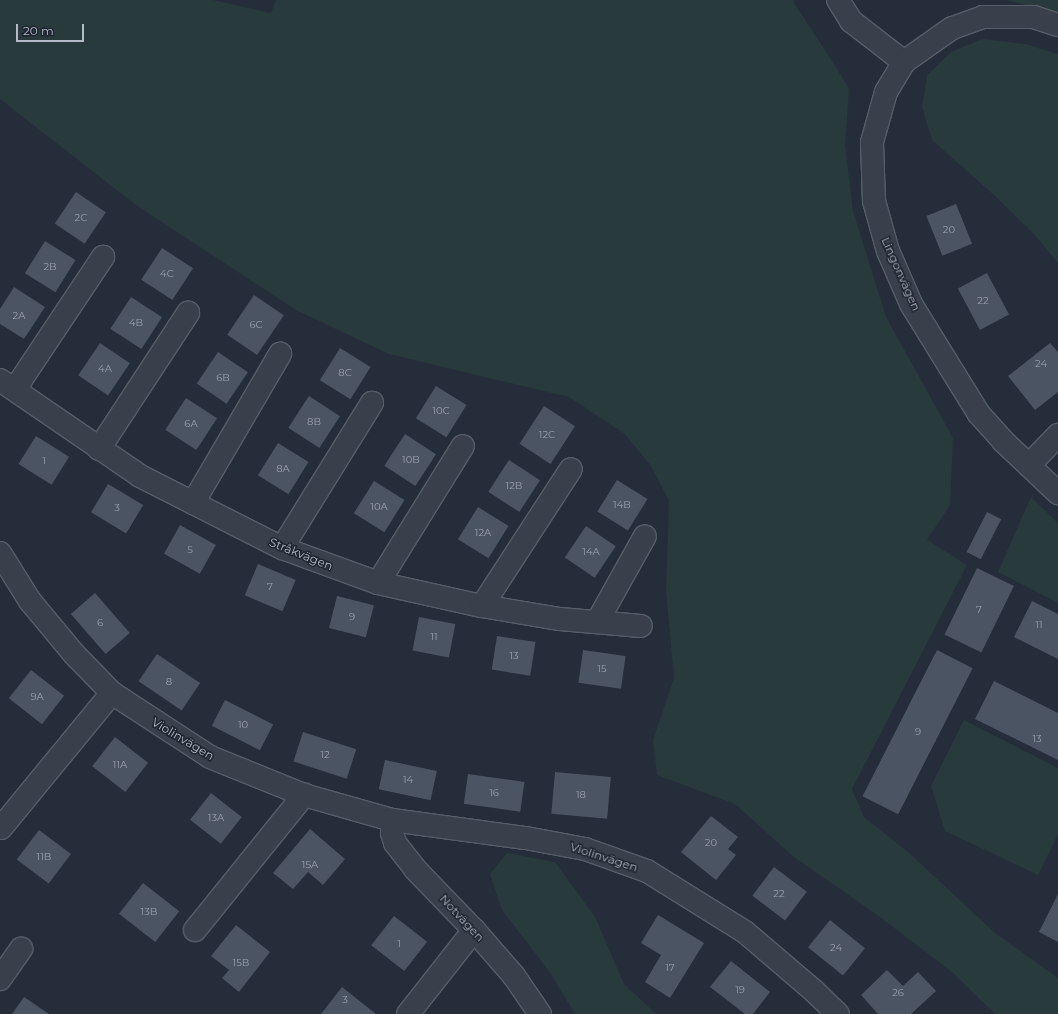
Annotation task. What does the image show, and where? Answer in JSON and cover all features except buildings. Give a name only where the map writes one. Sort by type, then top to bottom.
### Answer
[{"type":"street","points":[[838,0],[852,21],[904,62]]},
{"type":"street","name":"Lingonvägen","points":[[1058,26],[1034,16],[983,17],[952,28],[904,62],[886,92],[872,142],[874,201],[888,251],[911,304],[979,414],[1003,441],[1058,493]]},
{"type":"street","points":[[7,385],[103,257]]},
{"type":"street","points":[[99,449],[188,313]]},
{"type":"street","points":[[193,503],[280,354]]},
{"type":"street","name":"Stråkvägen","points":[[7,385],[140,476],[282,548],[378,584],[482,606],[560,619],[641,626]]},
{"type":"street","points":[[282,548],[372,403]]},
{"type":"street","points":[[1029,465],[1058,435]]},
{"type":"street","points":[[378,584],[463,446]]},
{"type":"street","points":[[482,606],[571,469]]},
{"type":"street","points":[[597,622],[645,536]]},
{"type":"street","name":"Violinvägen","points":[[0,553],[30,601],[74,654],[112,693],[210,757],[304,795],[392,820],[526,838],[585,848],[647,871],[745,932],[814,991],[838,1014]]},
{"type":"street","points":[[1,828],[112,693]]},
{"type":"street","points":[[194,930],[304,795]]},
{"type":"street","name":"Notvägen","points":[[392,820],[392,833],[396,843],[415,869],[474,930],[514,976],[540,1014]]},
{"type":"street","points":[[408,1014],[474,930]]},
{"type":"street","points":[[0,979],[21,949]]},
{"type":"shaded area","points":[[0,0],[213,0],[271,13],[276,0],[794,0],[794,3],[849,89],[845,145],[853,211],[886,317],[953,438],[950,505],[927,540],[967,565],[852,789],[864,817],[908,852],[995,933],[1058,978],[1058,1014],[995,1014],[952,972],[876,914],[794,857],[735,804],[657,775],[653,740],[674,678],[666,590],[669,501],[651,466],[625,434],[569,397],[389,354],[296,310],[136,205],[0,99]]},
{"type":"shaded area","points":[[1006,0],[1058,0],[1058,14],[1030,6]]},
{"type":"shaded area","points":[[983,39],[1025,44],[1058,54],[1058,263],[1033,233],[994,195],[932,140],[922,107],[927,76],[951,52]]},
{"type":"shaded area","points":[[1031,497],[1058,523],[1058,603],[998,572]]},
{"type":"shaded area","points":[[964,720],[1058,768],[1058,834],[1038,875],[945,831],[931,786]]},
{"type":"shaded area","points":[[507,853],[555,862],[595,917],[624,984],[656,1014],[575,1014],[549,971],[502,910],[490,874]]}]
